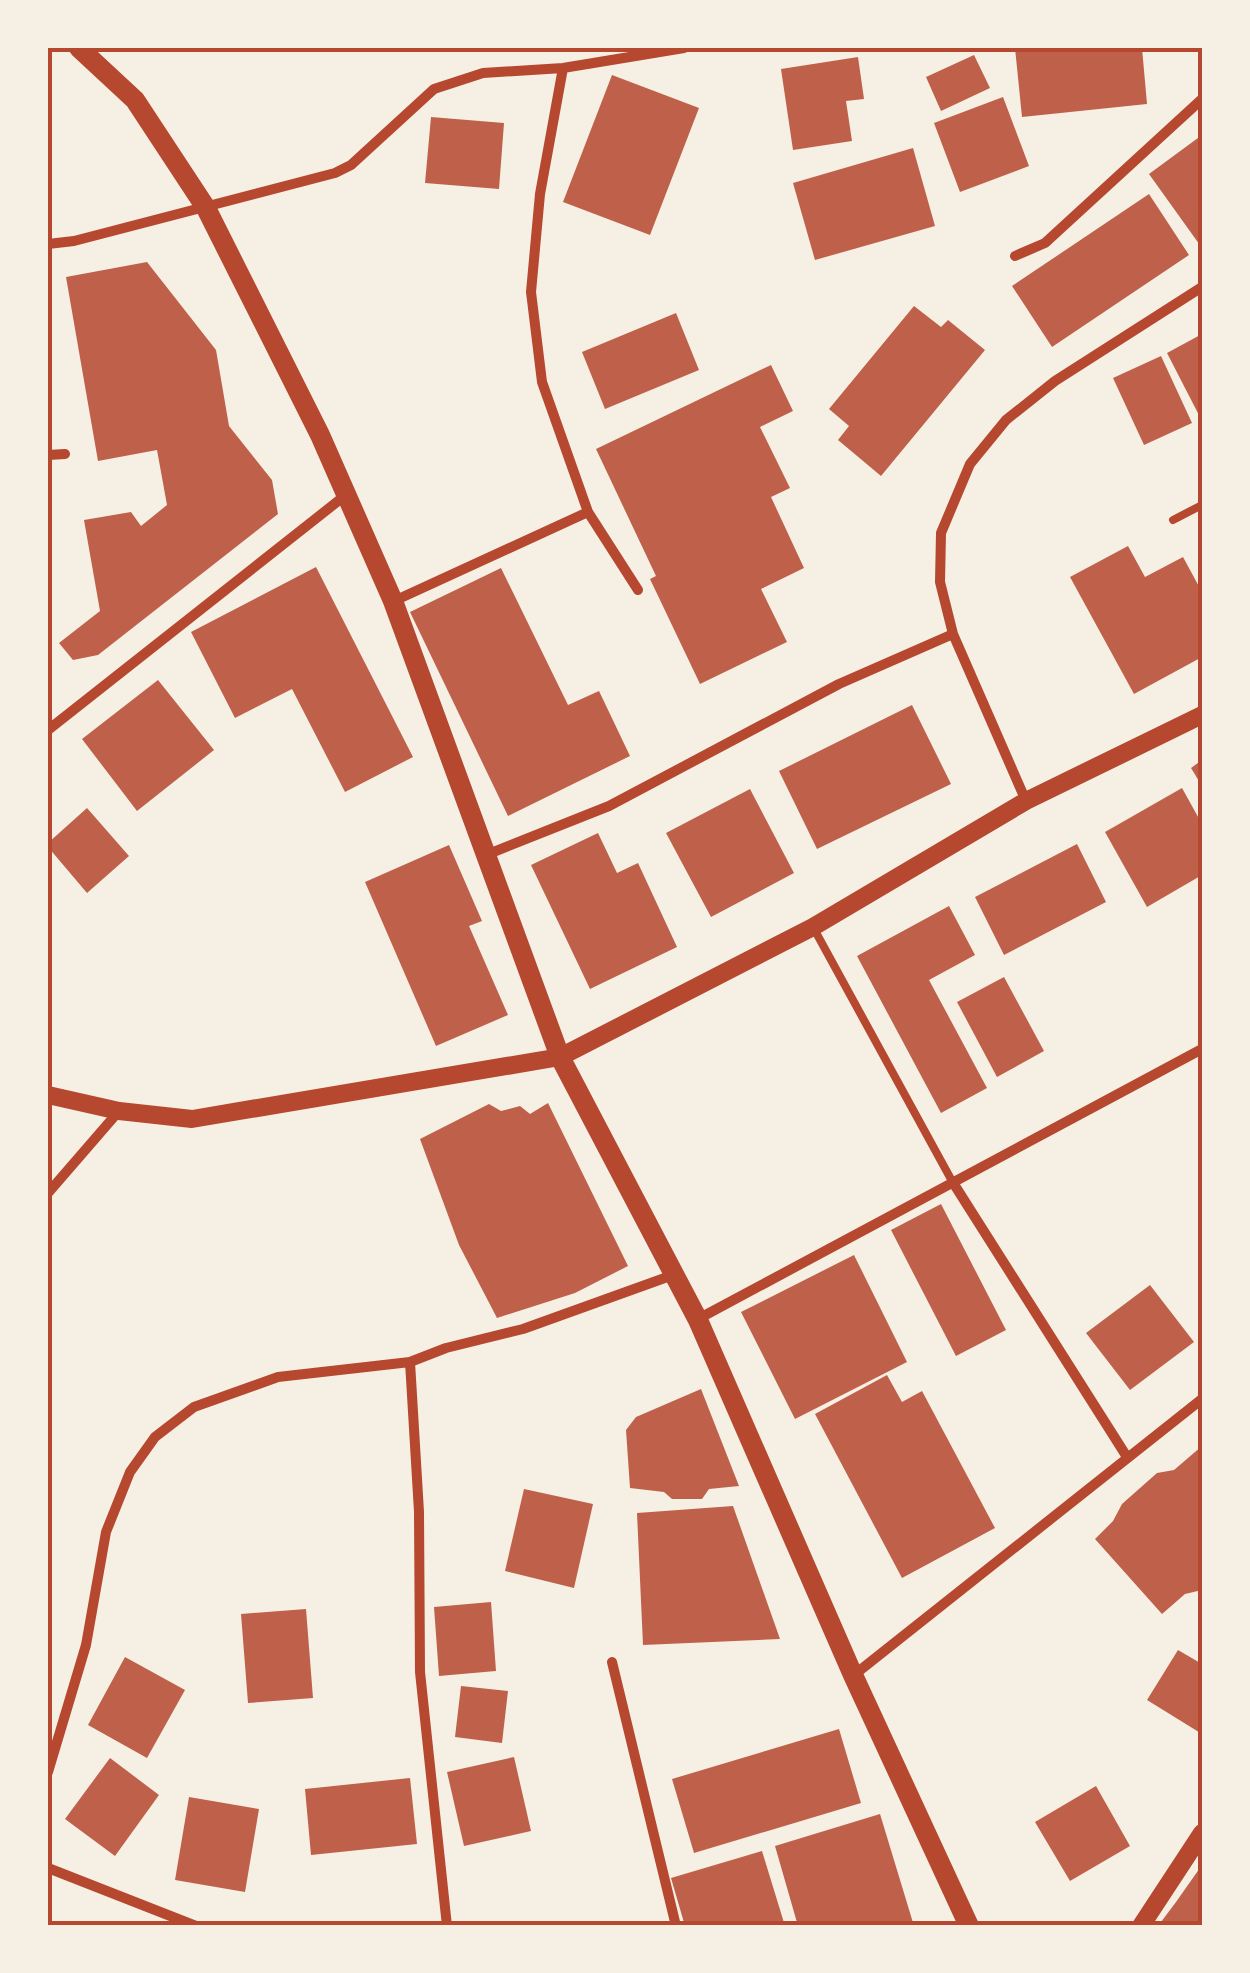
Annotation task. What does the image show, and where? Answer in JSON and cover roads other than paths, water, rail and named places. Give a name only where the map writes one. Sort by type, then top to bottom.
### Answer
[{"type":"main road","points":[[79,48],[134,100],[206,208],[285,361],[392,601],[560,1057],[698,1320],[853,1676],[969,1926]]},
{"type":"street","points":[[48,244],[308,182],[351,165],[434,90],[483,73],[563,68],[684,48]]},
{"type":"street","points":[[563,68],[540,194],[531,292],[542,382],[588,512],[638,590]]},
{"type":"street","points":[[1015,256],[1045,243],[1202,100]]},
{"type":"street","points":[[1026,800],[953,634],[940,582],[941,533],[970,464],[1006,420],[1055,381],[1202,287]]},
{"type":"street","points":[[48,455],[65,454]]},
{"type":"street","points":[[48,730],[347,494]]},
{"type":"street","points":[[392,601],[588,512]]},
{"type":"street","points":[[486,854],[609,806],[839,684],[953,634]]},
{"type":"street","points":[[48,1095],[120,1112],[192,1119],[560,1057],[814,928],[1026,800],[1202,714]]},
{"type":"street","points":[[698,1320],[1202,1049]]},
{"type":"street","points":[[48,1192],[120,1112]]},
{"type":"street","points":[[952,1181],[1127,1457]]},
{"type":"street","points":[[48,1772],[86,1645],[106,1532],[130,1472],[155,1438],[194,1406],[278,1376],[410,1362],[446,1348],[523,1329],[675,1274]]},
{"type":"street","points":[[410,1362],[419,1512],[420,1672],[446,1926]]},
{"type":"street","points":[[853,1676],[1202,1399]]},
{"type":"street","points":[[612,1662],[676,1926]]},
{"type":"street","points":[[1141,1926],[1202,1833]]},
{"type":"street","points":[[48,1868],[196,1926]]},
{"type":"lane","points":[[1173,520],[1202,505]]},
{"type":"lane","points":[[814,928],[952,1181]]}]
